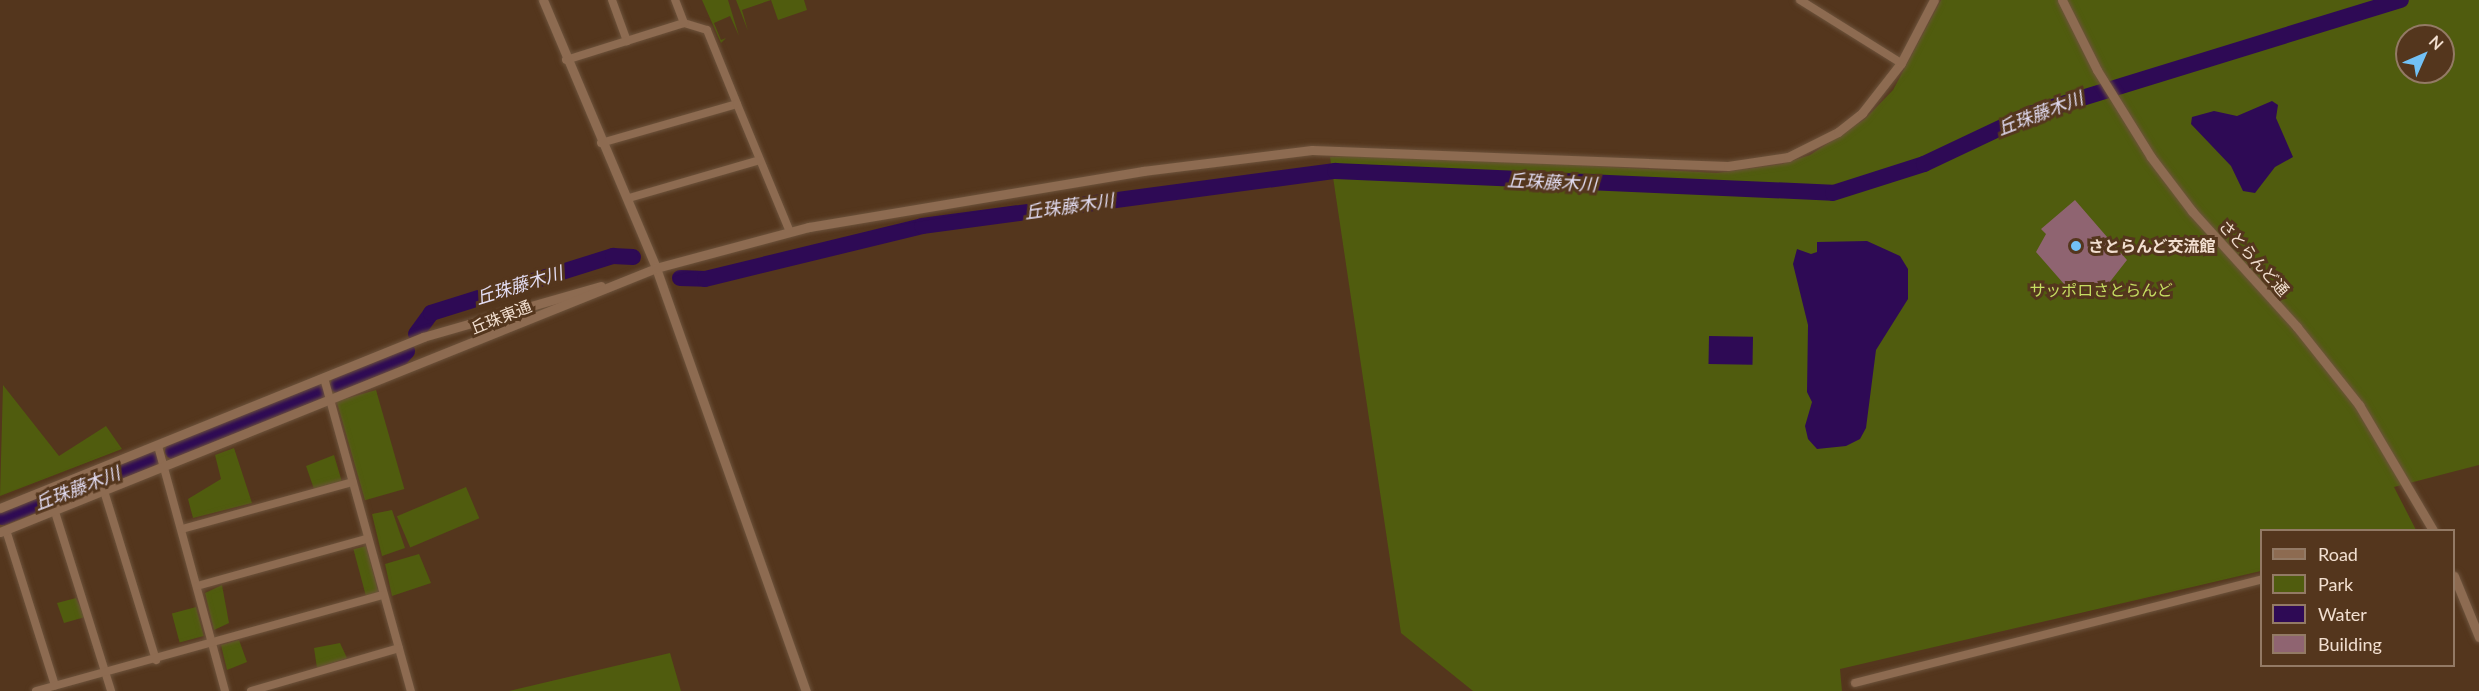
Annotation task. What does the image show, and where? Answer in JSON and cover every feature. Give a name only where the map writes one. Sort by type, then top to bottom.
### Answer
[{"type":"street","points":[[543,0],[601,143],[629,198],[656,268],[806,691]]},
{"type":"street","points":[[612,0],[627,41]]},
{"type":"street","points":[[675,0],[684,23]]},
{"type":"street","points":[[1800,0],[1901,63]]},
{"type":"street","points":[[626,279],[656,268],[790,232],[1143,171],[1304,150],[1752,164],[1788,157],[1838,132],[1862,113],[1901,63],[1934,0]]},
{"type":"street","name":"さとらんど通","points":[[2062,0],[2097,70],[2115,100],[2192,211],[2297,327],[2359,405],[2432,529]]},
{"type":"street","points":[[566,60],[684,23],[707,30],[790,232]]},
{"type":"street","points":[[601,143],[737,104]]},
{"type":"street","points":[[629,198],[760,160]]},
{"type":"street","name":"丘珠東通","points":[[0,508],[423,337],[626,279]]},
{"type":"street","name":"丘珠東通","points":[[3,531],[332,401],[626,279]]},
{"type":"street","points":[[324,378],[411,691]]},
{"type":"street","points":[[158,446],[225,691]]},
{"type":"street","points":[[182,529],[353,482]]},
{"type":"street","points":[[104,491],[156,660]]},
{"type":"street","points":[[55,512],[111,691]]},
{"type":"street","points":[[3,531],[55,685]]},
{"type":"street","points":[[197,586],[368,539]]},
{"type":"street","points":[[2455,578],[2479,637]]},
{"type":"street","points":[[1855,682],[2260,580]]},
{"type":"street","points":[[36,691],[213,645],[383,595]]},
{"type":"street","points":[[251,691],[399,648]]},
{"type":"green space","points":[[702,0],[728,0],[739,36],[730,16],[714,23],[721,40],[726,38],[721,43]]},
{"type":"green space","points":[[736,0],[771,0],[742,10],[748,31]]},
{"type":"green space","points":[[771,0],[804,0],[807,10],[778,20]]},
{"type":"green space","name":"サッポロさとらんど","points":[[1941,0],[2479,0],[2479,465],[2394,487],[2415,529],[2260,529],[2260,571],[1840,669],[1842,691],[1473,691],[1401,633],[1330,157],[1381,154],[1717,173],[1782,164],[1810,155],[1865,119],[1893,90]]},
{"type":"green space","points":[[3,385],[59,456],[106,426],[122,449],[0,496]]},
{"type":"green space","points":[[376,390],[404,489],[365,500],[337,401]]},
{"type":"green space","points":[[234,448],[252,503],[193,518],[188,499],[221,479],[215,455]]},
{"type":"green space","points":[[334,455],[342,482],[314,489],[306,466]]},
{"type":"green space","points":[[466,487],[479,518],[410,548],[397,516]]},
{"type":"green space","points":[[392,510],[405,548],[382,556],[372,514]]},
{"type":"green space","points":[[366,546],[378,592],[366,596],[353,549]]},
{"type":"green space","points":[[419,554],[431,583],[392,596],[385,564]]},
{"type":"green space","points":[[222,585],[229,623],[214,630],[205,593]]},
{"type":"green space","points":[[76,598],[85,617],[64,623],[57,603]]},
{"type":"green space","points":[[196,607],[204,636],[180,642],[172,613]]},
{"type":"green space","points":[[239,640],[247,662],[227,670],[221,645]]},
{"type":"green space","points":[[340,643],[347,658],[317,668],[314,648]]},
{"type":"green space","points":[[670,653],[681,691],[509,691]]},
{"type":"water","points":[[2272,101],[2278,105],[2276,118],[2293,157],[2275,167],[2255,193],[2243,191],[2231,166],[2191,124],[2192,117],[2214,111],[2237,116]]},
{"type":"water","points":[[1867,241],[1900,256],[1908,269],[1908,299],[1876,350],[1866,428],[1860,439],[1846,446],[1817,449],[1808,439],[1805,426],[1812,402],[1807,392],[1808,325],[1793,264],[1797,249],[1811,254],[1817,252],[1817,242]]},
{"type":"water","points":[[1709,336],[1753,337],[1753,365],[1709,364]]},
{"type":"building","name":"さとらんど交流館","points":[[2075,200],[2127,260],[2109,283],[2071,292],[2036,252],[2046,234],[2041,229]]},
{"type":"waterway","name":"丘珠藤木川","points":[[680,278],[705,279],[922,226],[1335,171],[1833,193],[1924,164],[2030,114],[2401,0]]},
{"type":"waterway","name":"丘珠藤木川","points":[[416,334],[431,313],[613,256],[633,257]]},
{"type":"waterway","name":"丘珠藤木川","points":[[338,385],[399,360],[407,351]]},
{"type":"waterway","name":"丘珠藤木川","points":[[173,451],[323,391]]},
{"type":"waterway","name":"丘珠藤木川","points":[[3,517],[152,459]]},
{"type":"place","name":"さとらんど交流館","points":[[2076,246]]}]
